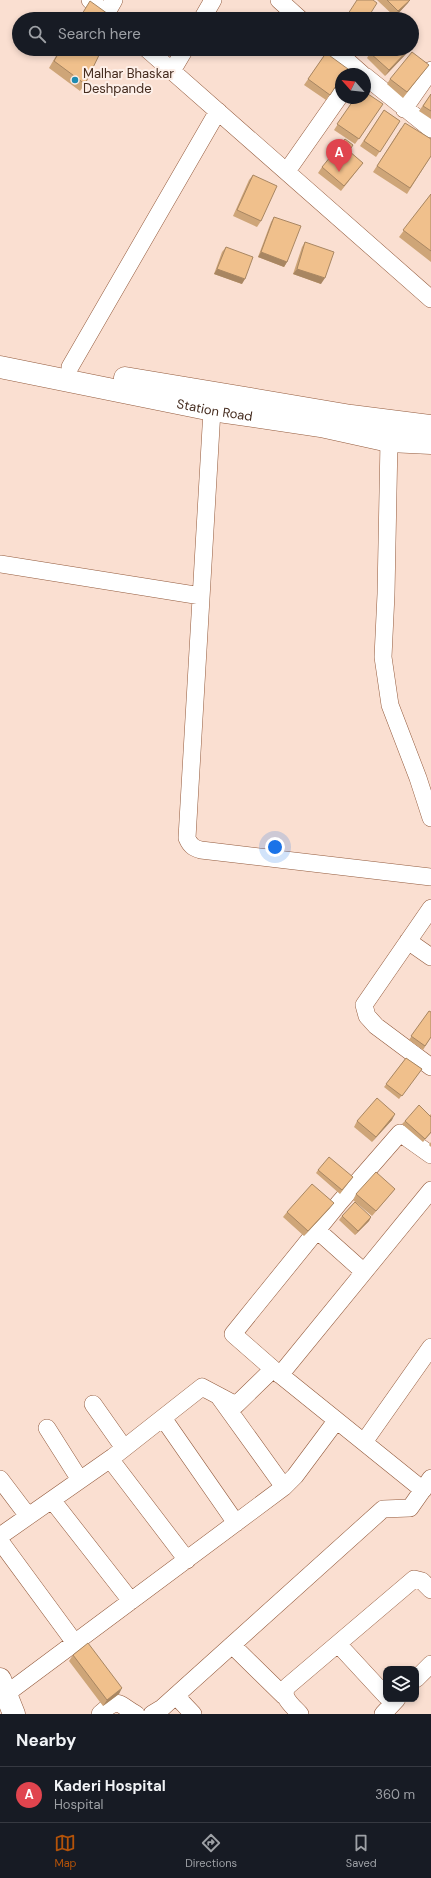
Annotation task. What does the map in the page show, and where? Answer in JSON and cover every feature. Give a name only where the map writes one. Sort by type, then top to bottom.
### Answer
[{"type":"main road","name":"Station Road","points":[[0,352],[70,367],[351,416],[431,426]]},
{"type":"main road","name":"Station Road","points":[[0,367],[212,410],[321,426],[389,441],[431,443]]},
{"type":"street","points":[[90,0],[111,11]]},
{"type":"street","points":[[206,12],[213,0]]},
{"type":"street","points":[[278,0],[292,12]]},
{"type":"street","points":[[154,56],[431,299]]},
{"type":"street","points":[[172,71],[181,56]]},
{"type":"street","points":[[341,56],[354,68]]},
{"type":"street","points":[[404,109],[431,70]]},
{"type":"street","points":[[371,83],[431,129]]},
{"type":"street","points":[[287,171],[335,103]]},
{"type":"street","points":[[70,367],[218,111]]},
{"type":"street","points":[[212,410],[187,838],[195,849],[201,850],[431,878]]},
{"type":"street","points":[[389,441],[386,594],[383,657],[390,705],[425,780],[431,818]]},
{"type":"street","points":[[0,564],[201,596]]},
{"type":"street","points":[[431,908],[364,1005],[364,1011],[376,1026],[431,1067]]},
{"type":"street","points":[[408,941],[431,958]]},
{"type":"street","points":[[152,1714],[176,1696],[382,1510],[410,1508],[427,1484],[364,1442],[276,1372],[233,1334],[317,1230],[400,1132],[431,1155]]},
{"type":"street","points":[[0,1536],[110,1459],[202,1387],[236,1405],[276,1372],[364,1272],[431,1190]]},
{"type":"street","points":[[317,1230],[364,1272]]},
{"type":"street","points":[[364,1442],[431,1347]]},
{"type":"street","points":[[218,1396],[284,1487]]},
{"type":"street","points":[[93,1404],[124,1448]]},
{"type":"street","points":[[163,1418],[236,1523]]},
{"type":"street","points":[[7,1702],[75,1643],[284,1487],[295,1476],[336,1420]]},
{"type":"street","points":[[47,1428],[80,1480]]},
{"type":"street","points":[[110,1459],[187,1560]]},
{"type":"street","points":[[0,1479],[28,1516]]},
{"type":"street","points":[[52,1500],[131,1601]]},
{"type":"street","points":[[0,1540],[75,1643]]},
{"type":"street","points":[[284,1696],[284,1692],[288,1686],[414,1580],[422,1581],[431,1590]]},
{"type":"street","points":[[338,1644],[383,1695]]},
{"type":"street","points":[[232,1645],[284,1696],[300,1714]]},
{"type":"street","points":[[419,1676],[431,1664]]},
{"type":"street","points":[[176,1696],[194,1714]]},
{"type":"street","points":[[100,1714],[108,1706],[116,1703],[124,1705],[136,1714]]},
{"type":"building","points":[[357,0],[373,0],[377,3],[371,12],[349,12]]},
{"type":"building","points":[[387,0],[410,0],[398,11]]},
{"type":"building","points":[[90,1],[105,12],[83,12]]},
{"type":"building","points":[[57,56],[99,56],[85,84],[54,61]]},
{"type":"building","points":[[324,56],[330,56],[347,68],[335,68],[335,87],[330,95],[308,79]]},
{"type":"building","points":[[373,56],[402,56],[389,70]]},
{"type":"building","points":[[409,56],[417,56],[429,65],[407,92],[390,79]]},
{"type":"building","points":[[431,94],[431,111],[423,106]]},
{"type":"building","points":[[371,96],[383,104],[359,139],[337,124],[351,104],[371,104]]},
{"type":"building","points":[[384,110],[400,121],[380,152],[364,141]]},
{"type":"building","points":[[405,123],[431,139],[431,156],[410,188],[377,166]]},
{"type":"building","points":[[345,139],[353,145],[349,151],[363,163],[344,186],[322,167]]},
{"type":"building","points":[[253,175],[277,186],[261,221],[237,210]]},
{"type":"building","points":[[431,194],[431,251],[403,230]]},
{"type":"building","points":[[274,217],[301,226],[287,262],[261,252]]},
{"type":"building","points":[[305,242],[334,252],[325,278],[297,269]]},
{"type":"building","points":[[226,247],[253,257],[245,279],[217,269]]},
{"type":"building","points":[[429,1011],[431,1012],[431,1037],[425,1046],[411,1036]]},
{"type":"building","points":[[406,1058],[422,1069],[402,1096],[386,1084]]},
{"type":"building","points":[[377,1098],[395,1114],[376,1137],[357,1121]]},
{"type":"building","points":[[419,1105],[431,1117],[431,1132],[425,1139],[405,1121]]},
{"type":"building","points":[[329,1157],[353,1177],[342,1190],[318,1170]]},
{"type":"building","points":[[376,1172],[395,1189],[376,1211],[356,1194]]},
{"type":"building","points":[[312,1184],[334,1203],[308,1231],[287,1212]]},
{"type":"building","points":[[355,1202],[371,1217],[358,1231],[342,1216]]},
{"type":"building","points":[[88,1643],[122,1688],[107,1700],[73,1655]]},
{"type":"place","name":"Malhar Bhaskar Deshpande","points":[[75,80]]},
{"type":"place","name":"Kaderi Hospital","points":[[339,172]]}]
